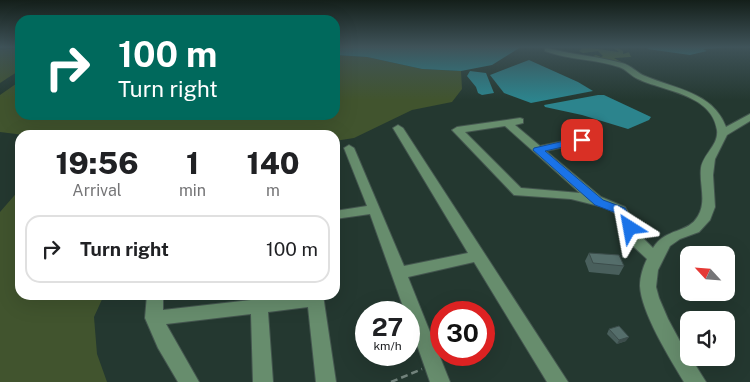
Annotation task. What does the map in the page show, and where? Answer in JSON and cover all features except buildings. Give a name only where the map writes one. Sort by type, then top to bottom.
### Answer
[{"type":"street","points":[[619,65],[626,66],[639,76],[686,93],[710,107],[715,113],[723,133],[719,146],[707,167],[709,207],[706,215],[697,228],[691,232],[671,238],[665,242],[649,275],[648,287],[652,302],[686,368],[696,382]]},
{"type":"street","points":[[723,133],[750,117]]},
{"type":"street","points":[[599,202],[538,150],[513,122],[457,130],[518,192],[537,191],[599,202],[621,211],[640,245],[656,258]]},
{"type":"street","points":[[398,128],[558,382]]},
{"type":"street","points":[[538,150],[597,137]]},
{"type":"street","points":[[349,148],[375,209],[430,354]]},
{"type":"street","points":[[340,214],[375,209]]},
{"type":"street","points":[[399,273],[478,256]]},
{"type":"street","points":[[155,300],[154,318],[165,342],[189,382]]},
{"type":"street","points":[[154,318],[274,300]]},
{"type":"street","points":[[316,300],[326,382]]},
{"type":"street","points":[[260,301],[264,382]]},
{"type":"street","points":[[435,366],[440,382]]},
{"type":"path","points":[[391,382],[430,365]]},
{"type":"green space","points":[[0,65],[15,65],[15,73],[0,83]]},
{"type":"green space","points":[[340,65],[403,65],[422,69],[461,71],[462,89],[452,102],[412,110],[354,138],[340,140],[340,130],[15,130],[15,134],[0,132],[0,95],[15,84],[15,120],[340,120]]},
{"type":"green space","points":[[15,195],[15,300],[102,300],[94,317],[97,354],[107,382],[0,382],[0,212]]},
{"type":"water","points":[[403,65],[492,65],[461,71],[422,69]]},
{"type":"water","points":[[516,65],[540,65],[593,91],[531,103],[504,93],[490,75]]},
{"type":"water","points":[[470,71],[486,73],[494,93],[482,95],[478,93],[476,87],[467,76]]},
{"type":"water","points":[[604,95],[651,117],[649,120],[628,129],[582,115],[545,107],[544,105]]},
{"type":"route","points":[[582,140],[538,150],[599,202],[621,211],[630,228]]}]
